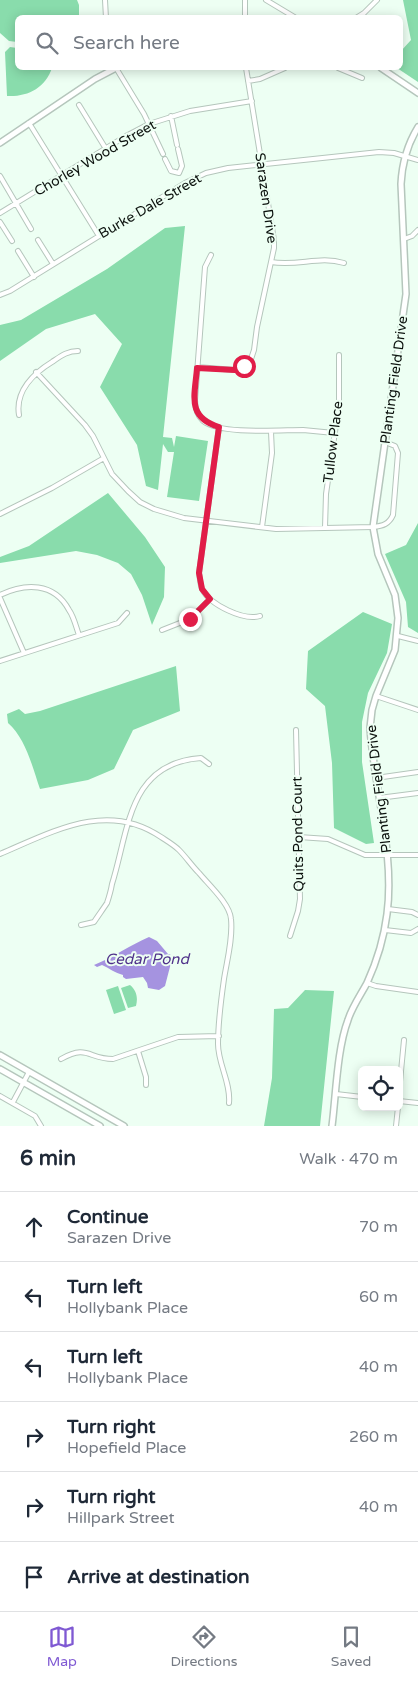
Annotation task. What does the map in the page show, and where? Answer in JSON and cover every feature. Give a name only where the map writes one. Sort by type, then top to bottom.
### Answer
[{"type":"street","points":[[105,0],[106,15]]},
{"type":"street","points":[[245,0],[245,15]]},
{"type":"street","points":[[266,0],[291,15]]},
{"type":"street","points":[[361,15],[377,0]]},
{"type":"street","points":[[0,143],[94,79],[112,70]]},
{"type":"street","points":[[117,70],[149,124],[171,171],[179,173],[185,183]]},
{"type":"street","name":"Sarazen Drive","points":[[197,368],[235,370],[244,366],[251,359],[271,262],[274,240],[246,70]]},
{"type":"street","points":[[248,81],[280,70]]},
{"type":"street","points":[[343,70],[362,78]]},
{"type":"street","points":[[384,70],[418,93]]},
{"type":"street","name":"Chorley Wood Street","points":[[0,214],[149,124],[171,116],[252,101]]},
{"type":"street","points":[[79,105],[106,149]]},
{"type":"street","points":[[171,116],[182,168],[179,173]]},
{"type":"street","points":[[29,123],[99,236]]},
{"type":"street","name":"Planting Field Drive","points":[[332,1126],[345,1029],[352,1009],[367,983],[377,958],[385,930],[388,909],[389,881],[387,855],[370,728],[376,696],[392,659],[398,636],[398,618],[395,595],[378,554],[373,527],[406,294],[401,184],[402,168],[405,156],[418,127]]},
{"type":"street","name":"Burke Dale Street","points":[[0,295],[34,277],[185,183],[217,170],[379,152],[418,160]]},
{"type":"street","points":[[0,176],[31,229]]},
{"type":"street","points":[[0,222],[12,241]]},
{"type":"street","points":[[404,239],[412,236],[418,230]]},
{"type":"street","points":[[38,240],[53,264]]},
{"type":"street","points":[[18,251],[34,277]]},
{"type":"street","points":[[211,255],[205,267],[194,400],[196,410],[202,420],[219,427],[272,432],[306,430],[334,433]]},
{"type":"street","points":[[271,262],[292,264],[329,259],[344,263]]},
{"type":"street","points":[[19,415],[18,404],[22,393],[36,372],[67,352],[78,351]]},
{"type":"street","name":"Tullow Place","points":[[325,528],[326,494],[339,404],[339,355]]},
{"type":"street","points":[[36,372],[85,425],[93,436],[112,474],[140,502],[168,514],[276,529],[381,526],[389,522],[394,512],[398,453],[395,446],[385,442]]},
{"type":"street","points":[[219,427],[199,573],[202,589],[210,599],[237,614],[253,618],[260,616]]},
{"type":"street","points":[[262,527],[272,453],[272,432]]},
{"type":"street","points":[[0,514],[52,488],[104,458]]},
{"type":"street","points":[[24,653],[0,596],[18,587],[37,587],[51,592],[66,604],[79,636]]},
{"type":"street","points":[[162,630],[190,619],[210,599]]},
{"type":"street","points":[[0,661],[118,623],[127,613]]},
{"type":"street","points":[[398,636],[418,641]]},
{"type":"street","points":[[376,696],[418,710]]},
{"type":"street","name":"Quits Pond Court","points":[[290,936],[300,902],[296,730]]},
{"type":"street","points":[[81,925],[94,922],[107,902],[132,808],[140,792],[159,772],[176,763],[201,758],[209,764]]},
{"type":"street","points":[[376,778],[418,772]]},
{"type":"street","points":[[379,798],[418,793]]},
{"type":"street","points":[[0,854],[75,824],[98,820],[128,822],[154,832],[178,849],[219,895],[231,917],[231,943],[224,982],[218,1036],[219,1056],[230,1094],[229,1103]]},
{"type":"street","points":[[299,837],[328,839],[359,853],[373,856],[418,855]]},
{"type":"street","points":[[388,909],[412,912],[418,915]]},
{"type":"street","points":[[385,930],[411,932],[418,929]]},
{"type":"street","points":[[367,983],[418,992]]},
{"type":"street","points":[[61,1059],[79,1051],[106,1059],[113,1059],[178,1037],[218,1036]]},
{"type":"street","points":[[402,1066],[404,1040]]},
{"type":"street","points":[[138,1051],[146,1078],[146,1085]]},
{"type":"street","points":[[0,1055],[124,1126]]},
{"type":"street","points":[[0,1069],[100,1126]]},
{"type":"street","points":[[13,1102],[29,1072]]},
{"type":"street","points":[[336,1094],[358,1097]]},
{"type":"street","points":[[0,1096],[35,1116],[41,1126]]},
{"type":"street","points":[[403,1101],[418,1103]]},
{"type":"street","points":[[396,1126],[398,1111]]},
{"type":"green space","points":[[0,0],[77,0],[79,5],[79,15],[15,15],[15,42],[9,41],[0,33]]},
{"type":"green space","points":[[403,0],[418,0],[418,82],[400,70],[403,70],[403,49],[411,40]]},
{"type":"green space","points":[[10,47],[15,48],[15,70],[51,70],[49,75],[40,86],[29,93],[7,96],[5,52]]},
{"type":"green space","points":[[185,226],[163,437],[172,438],[174,447],[176,436],[208,441],[199,501],[167,497],[174,452],[168,452],[163,444],[158,490],[146,486],[137,445],[100,387],[122,344],[95,314],[46,329],[0,361],[0,325],[21,320],[107,269],[165,228]]},
{"type":"green space","points":[[108,493],[145,537],[165,567],[164,597],[152,625],[142,595],[131,574],[118,563],[97,555],[76,551],[0,563],[0,557],[29,546]]},
{"type":"green space","points":[[418,523],[418,633],[408,627],[406,602],[385,554],[406,545]]},
{"type":"green space","points":[[363,612],[392,624],[387,653],[368,693],[362,722],[362,762],[374,843],[366,844],[334,828],[332,763],[325,706],[306,689],[308,651]]},
{"type":"green space","points":[[176,666],[180,711],[133,730],[114,769],[88,780],[40,789],[28,753],[14,729],[8,723],[7,714],[19,709],[25,714],[40,711]]},
{"type":"green space","points":[[130,985],[136,992],[137,1000],[136,1006],[128,1008],[121,988]]},
{"type":"green space","points":[[118,986],[126,1010],[114,1014],[106,990]]},
{"type":"green space","points":[[305,990],[334,991],[320,1126],[264,1126],[272,1078],[274,1009],[288,1008]]},
{"type":"water","name":"Cedar Pond","points":[[149,937],[157,941],[170,954],[172,959],[165,986],[159,990],[148,988],[143,977],[126,979],[123,975],[102,965],[97,967],[94,965],[135,944]]},
{"type":"route","points":[[190,619],[202,610],[210,599],[202,589],[199,573],[219,427],[202,420],[197,413],[194,400],[197,368],[235,370],[244,366]]}]
